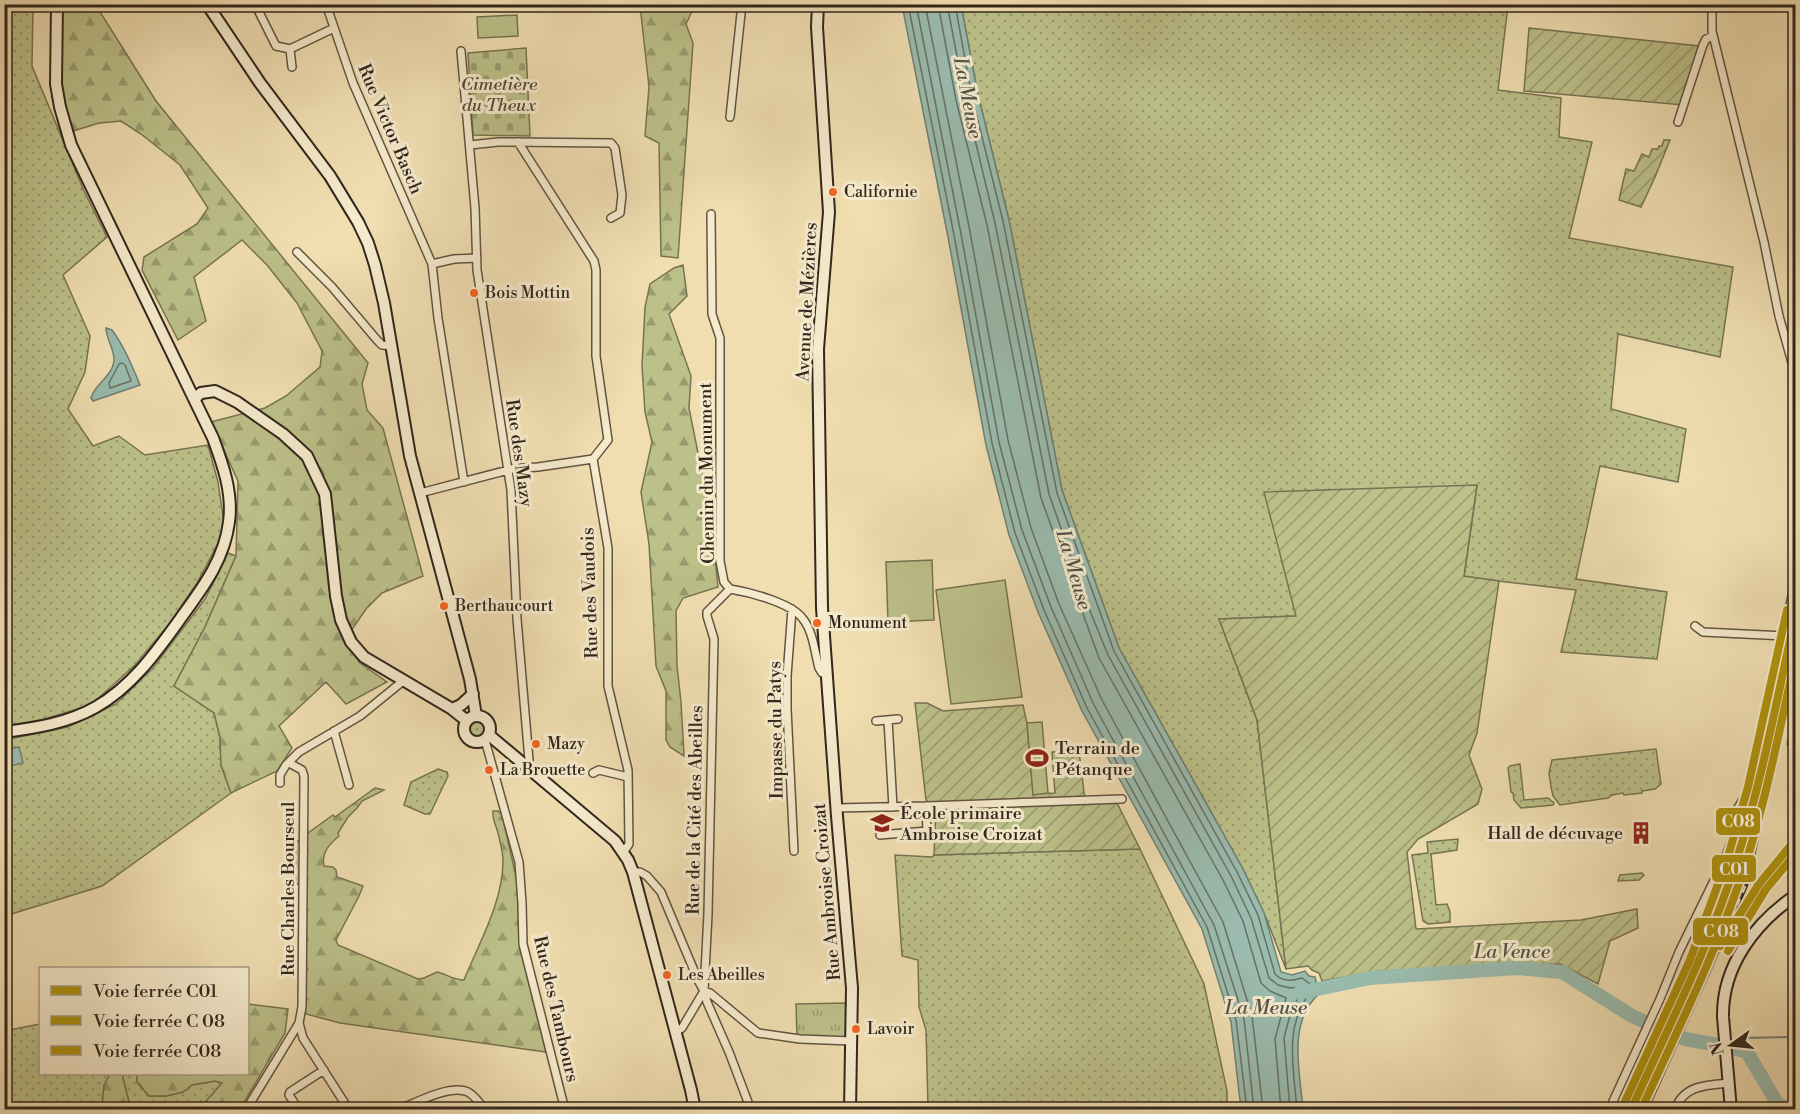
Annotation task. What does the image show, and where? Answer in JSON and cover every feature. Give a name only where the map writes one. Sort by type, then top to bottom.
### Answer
[{"type":"main road","points":[[4,732],[44,727],[63,721],[96,707],[130,682],[161,645],[208,580],[225,544],[229,521],[229,494],[224,468],[213,438],[71,145],[56,84],[57,4]]},
{"type":"main road","points":[[207,4],[260,83],[330,176],[368,243],[375,265],[392,346],[410,456],[473,694],[472,718],[464,729],[466,737],[477,742],[487,738]]},
{"type":"main road","name":"Avenue de Mézières","points":[[816,6],[829,212],[818,349],[822,608],[826,673]]},
{"type":"main road","points":[[194,399],[201,393],[215,391],[237,402],[283,434],[307,456],[325,494],[336,596],[341,620],[351,642],[364,657],[452,710],[472,718],[485,719],[490,726],[487,738]]},
{"type":"main road","name":"Rue Ambroise Croizat","points":[[826,673],[852,988],[850,1110]]},
{"type":"main road","points":[[452,710],[473,694]]},
{"type":"main road","points":[[487,738],[526,765],[615,841],[623,853],[633,872],[695,1110]]},
{"type":"main road","points":[[1731,1110],[1724,1036],[1725,994],[1736,961],[1746,943],[1774,910],[1796,895]]},
{"type":"street","points":[[255,4],[276,46],[290,49],[334,28]]},
{"type":"street","name":"Rue Victor Basch","points":[[326,4],[353,83],[432,264],[438,318],[464,482]]},
{"type":"street","points":[[730,117],[742,4]]},
{"type":"street","points":[[1712,4],[1713,36],[1764,242],[1779,316],[1796,377]]},
{"type":"street","points":[[1678,122],[1703,45],[1706,39],[1713,36]]},
{"type":"street","points":[[290,49],[292,67]]},
{"type":"street","name":"Rue des Mazy","points":[[461,51],[475,208],[477,270],[511,489],[517,619],[528,741],[529,760],[526,765]]},
{"type":"street","points":[[470,145],[498,142],[611,143],[615,148],[622,203],[620,213],[611,218]]},
{"type":"street","points":[[420,493],[508,470],[593,459],[608,440],[596,356],[596,270],[594,261],[518,142]]},
{"type":"street","name":"Chemin du Monument","points":[[711,214],[712,314],[720,338],[720,561],[724,582],[729,589]]},
{"type":"street","points":[[297,252],[382,345],[392,346]]},
{"type":"street","points":[[432,264],[454,259],[477,258]]},
{"type":"street","name":"Rue des Vaudois","points":[[593,459],[608,548],[608,686],[628,777],[629,844],[623,853]]},
{"type":"street","points":[[1609,1110],[1733,837],[1736,811],[1746,795],[1751,780],[1796,578]]},
{"type":"street","points":[[729,589],[745,592],[792,609],[804,619],[819,668],[822,673],[826,673]]},
{"type":"street","name":"Rue de la Cité des Abeilles","points":[[676,1031],[682,1028],[704,991],[708,914],[714,639],[707,612],[729,589]]},
{"type":"street","name":"Impasse du Patys","points":[[792,609],[787,709],[794,851]]},
{"type":"street","points":[[1695,626],[1703,632],[1783,636]]},
{"type":"street","name":"Rue Charles Bourseul","points":[[280,783],[280,775],[299,752],[360,716],[403,681]]},
{"type":"street","points":[[876,721],[898,719]]},
{"type":"street","points":[[888,720],[892,807]]},
{"type":"street","points":[[334,731],[349,784]]},
{"type":"street","name":"Rue des Tambours","points":[[487,738],[519,862],[523,944],[565,1110]]},
{"type":"street","name":"Rue Charles Bourseul","points":[[289,763],[302,770],[304,776],[303,1007],[299,1023]]},
{"type":"street","points":[[593,773],[599,770],[628,777]]},
{"type":"street","points":[[836,808],[1122,799]]},
{"type":"street","points":[[880,835],[927,831],[926,806]]},
{"type":"street","points":[[633,872],[640,872],[647,876],[661,892],[704,991],[751,1110]]},
{"type":"street","points":[[704,991],[710,993],[758,1033],[800,1039],[851,1041]]},
{"type":"street","points":[[299,1023],[303,1038],[350,1110]]},
{"type":"street","points":[[246,1110],[299,1023]]},
{"type":"street","points":[[299,1110],[289,1095],[290,1092],[324,1070]]},
{"type":"street","points":[[1675,1110],[1682,1096],[1692,1088],[1729,1083]]},
{"type":"street","points":[[398,1110],[441,1093],[458,1090],[467,1092],[478,1100],[485,1110]]},
{"type":"green space","points":[[33,4],[32,66],[84,191],[107,237],[63,275],[90,336],[85,372],[68,409],[93,446],[119,436],[145,455],[208,445],[218,482],[225,530],[197,583],[169,624],[135,665],[91,705],[41,720],[5,726],[4,5]]},
{"type":"green space","points":[[63,5],[102,5],[100,12],[156,101],[368,363],[362,384],[367,410],[383,428],[423,576],[382,593],[366,609],[344,641],[360,663],[387,682],[346,704],[326,682],[279,726],[292,748],[277,771],[231,793],[221,765],[220,737],[214,713],[174,686],[205,627],[236,556],[238,481],[211,422],[265,408],[286,396],[320,367],[322,351],[297,303],[267,265],[242,240],[194,277],[206,321],[178,340],[142,270],[144,257],[197,224],[208,208],[180,165],[121,121],[99,123],[70,132],[60,82]]},
{"type":"green space","points":[[640,5],[695,5],[686,24],[693,43],[678,258],[661,256],[659,143],[645,136],[649,87]]},
{"type":"green space","points":[[961,5],[1508,5],[1498,90],[1561,98],[1559,137],[1592,142],[1569,238],[1733,267],[1720,357],[1618,334],[1611,409],[1686,429],[1678,482],[1600,466],[1576,579],[1667,592],[1657,659],[1561,652],[1576,590],[1464,577],[1477,486],[1296,616],[1219,619],[1257,720],[1286,969],[1264,913],[1243,869],[1119,648],[1062,490],[1009,220],[978,95]]},
{"type":"green space","points":[[517,15],[518,36],[478,38],[477,17]]},
{"type":"green space","points":[[1529,28],[1699,46],[1684,105],[1524,91]]},
{"type":"green space","name":"Cimetière du Theux","points":[[526,48],[530,136],[473,135],[468,53]]},
{"type":"green space","points":[[1664,140],[1670,140],[1641,207],[1619,200],[1626,169],[1634,171],[1642,154],[1649,157],[1652,149],[1662,146]]},
{"type":"green space","points":[[683,265],[687,296],[669,314],[691,376],[689,408],[711,518],[718,587],[683,598],[676,611],[677,666],[684,756],[670,747],[666,740],[666,691],[656,666],[649,544],[641,492],[652,442],[645,412],[642,366],[645,307],[650,284],[674,268]]},
{"type":"green space","points":[[1477,485],[1464,576],[1499,581],[1477,733],[1469,755],[1482,789],[1478,804],[1418,839],[1407,852],[1416,929],[1581,920],[1637,909],[1638,928],[1610,941],[1598,984],[1560,964],[1379,971],[1322,981],[1319,973],[1308,966],[1286,969],[1257,720],[1219,619],[1296,616],[1264,492]]},
{"type":"green space","points":[[228,553],[236,556],[205,627],[174,686],[214,713],[220,737],[221,765],[231,793],[102,886],[5,916],[4,740],[68,727],[116,704],[153,668],[205,599]]},
{"type":"green space","points":[[932,560],[934,620],[888,622],[886,562]]},
{"type":"green space","points":[[1005,580],[1022,697],[951,704],[936,590]]},
{"type":"green space","points":[[915,703],[927,703],[943,711],[1023,705],[1027,723],[1033,794],[1055,793],[1052,752],[1079,751],[1085,800],[1115,799],[1140,849],[934,855],[936,809],[926,800]]},
{"type":"green space","points":[[1795,711],[1795,752],[1787,744]]},
{"type":"green space","points":[[477,720],[485,728],[477,736],[469,728]]},
{"type":"green space","name":"Terrain de Pétanque","points":[[1042,722],[1048,793],[1033,795],[1027,723]]},
{"type":"green space","points":[[1656,749],[1661,784],[1655,789],[1560,805],[1553,796],[1549,773],[1552,760]]},
{"type":"green space","points":[[1520,764],[1524,800],[1548,798],[1554,803],[1553,805],[1521,808],[1514,800],[1508,768]]},
{"type":"green space","points":[[438,769],[447,772],[448,776],[430,814],[404,805],[411,782]]},
{"type":"green space","points":[[375,788],[384,790],[362,801],[348,817],[338,833],[339,836],[325,853],[323,861],[324,866],[333,867],[336,870],[337,877],[363,886],[336,940],[338,945],[418,979],[437,972],[464,980],[495,907],[499,892],[503,858],[493,814],[493,811],[498,811],[502,815],[517,881],[520,947],[546,1052],[340,1023],[306,1014],[304,1008],[306,895],[291,875],[292,846],[333,815],[335,817]]},
{"type":"green space","points":[[1458,839],[1457,850],[1431,854],[1436,905],[1447,904],[1450,922],[1428,924],[1423,921],[1412,855],[1428,853],[1427,842]]},
{"type":"green space","points":[[1140,849],[1204,984],[1227,1091],[1227,1109],[1074,1110],[1073,1105],[928,1107],[926,1030],[919,1007],[918,960],[902,956],[895,855],[932,857],[934,855]]},
{"type":"green space","points":[[1642,873],[1644,875],[1639,880],[1618,881],[1620,875]]},
{"type":"green space","points":[[846,1003],[846,1037],[797,1036],[796,1004]]},
{"type":"green space","points":[[249,1004],[288,1009],[285,1033],[240,1109],[170,1109],[187,1106],[201,1107],[222,1083],[215,1081],[192,1085],[183,1092],[166,1096],[149,1096],[137,1082],[137,1075],[249,1075]]},
{"type":"green space","points":[[39,1024],[39,1075],[110,1075],[103,1096],[104,1109],[5,1109],[4,1031]]},
{"type":"green space","points":[[109,1075],[122,1075],[130,1106],[136,1109],[104,1109],[102,1107],[104,1085]]},
{"type":"green space","points":[[122,1075],[137,1075],[137,1082],[149,1096],[166,1096],[183,1092],[192,1085],[215,1081],[223,1083],[201,1107],[143,1110],[130,1106]]},
{"type":"water","name":"La Meuse","points":[[902,5],[961,5],[978,95],[1009,220],[1062,490],[1119,648],[1243,869],[1264,913],[1281,972],[1292,975],[1305,971],[1309,976],[1315,977],[1319,994],[1309,1006],[1299,1033],[1298,1064],[1303,1109],[1241,1109],[1231,1022],[1202,929],[1082,711],[1038,612],[1009,535],[986,445]]},
{"type":"water","points":[[106,328],[112,330],[128,356],[140,385],[93,401],[91,398],[93,393],[113,367],[113,353]]},
{"type":"water","points":[[19,747],[23,763],[9,766],[5,750]]},
{"type":"waterway","name":"La Vence","points":[[1299,993],[1370,978],[1517,968],[1562,972],[1632,1016],[1685,1039],[1747,1052],[1777,1103],[1788,1110]]},
{"type":"waterway","points":[[1730,1047],[1742,1038],[1796,1037]]},
{"type":"railway","points":[[1646,1110],[1746,885],[1796,670]]},
{"type":"rail line","name":"C08","points":[[1623,1106],[1690,960],[1727,860],[1748,787],[1787,610]]},
{"type":"rail line","name":"C01","points":[[1631,1110],[1701,956],[1736,862],[1761,770],[1796,614]]},
{"type":"rail line","name":"C01","points":[[1720,946],[1759,884],[1796,839]]},
{"type":"transit line","points":[[1641,1110],[1710,958],[1745,865],[1767,787],[1796,656]]},
{"type":"transit line","points":[[1728,951],[1766,889],[1796,853]]},
{"type":"place","name":"Californie","points":[[833,192]]},
{"type":"place","name":"Bois Mottin","points":[[474,293]]},
{"type":"place","name":"Berthaucourt","points":[[444,606]]},
{"type":"place","name":"Monument","points":[[817,623]]},
{"type":"place","name":"Mazy","points":[[536,744]]},
{"type":"place","name":"Terrain de Pétanque","points":[[1037,758]]},
{"type":"place","name":"La Brouette","points":[[489,770]]},
{"type":"place","name":"École primaire Ambroise Croizat","points":[[882,823]]},
{"type":"place","name":"Hall de décuvage","points":[[1641,833]]},
{"type":"place","name":"Les Abeilles","points":[[667,975]]},
{"type":"place","name":"Lavoir","points":[[856,1029]]}]
